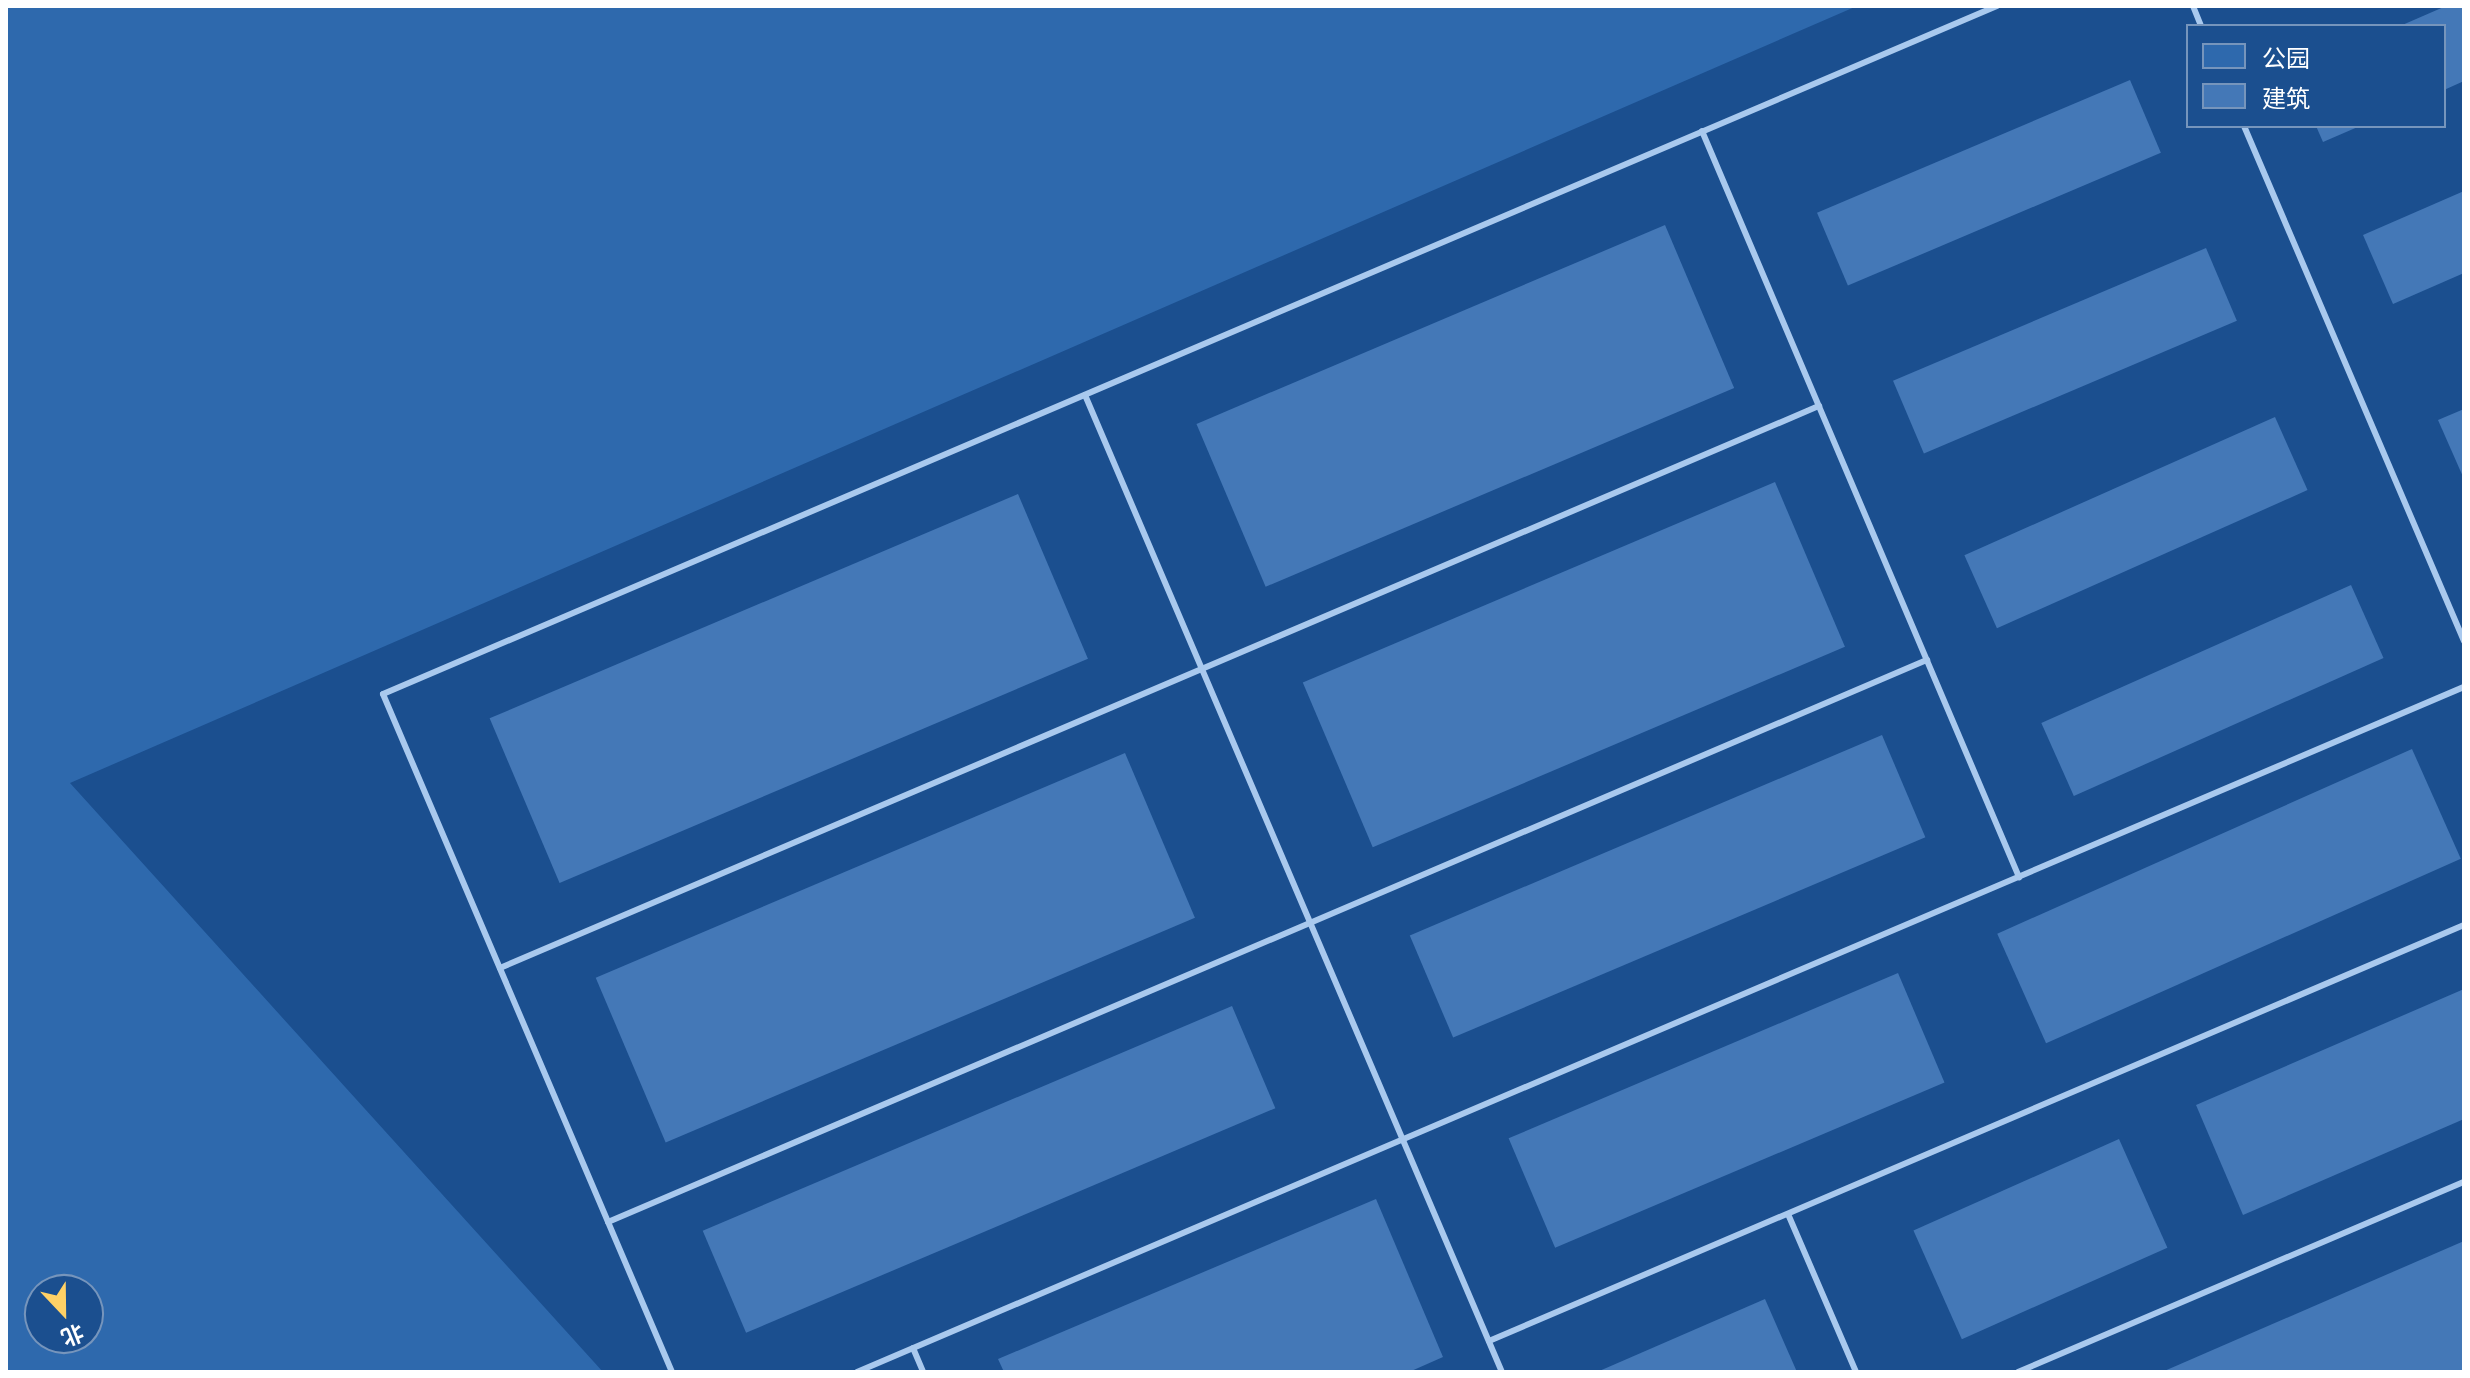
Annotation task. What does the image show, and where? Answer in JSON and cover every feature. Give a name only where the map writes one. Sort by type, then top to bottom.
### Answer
[{"type":"lane","points":[[672,1372],[383,694],[1997,6]]},
{"type":"lane","points":[[2245,128],[2464,641]]},
{"type":"lane","points":[[1702,131],[2019,877]]},
{"type":"lane","points":[[1085,395],[1502,1372]]},
{"type":"lane","points":[[500,968],[1819,406]]},
{"type":"lane","points":[[608,1222],[1927,660]]},
{"type":"lane","points":[[857,1372],[2464,687]]},
{"type":"lane","points":[[1489,1341],[2464,925]]},
{"type":"lane","points":[[2018,1372],[2464,1182]]},
{"type":"lane","points":[[1788,1214],[1856,1372]]},
{"type":"lane","points":[[913,1348],[923,1372]]},
{"type":"green space","points":[[6,6],[1857,6],[70,783],[603,1372],[6,1372]]},
{"type":"building","points":[[2446,6],[2464,6],[2464,81],[2446,89],[2446,24],[2405,24]]},
{"type":"building","points":[[2130,80],[2161,153],[1848,286],[1817,213]]},
{"type":"building","points":[[2317,128],[2355,128],[2323,142]]},
{"type":"building","points":[[2464,191],[2464,273],[2393,304],[2363,235]]},
{"type":"building","points":[[1665,225],[1734,388],[1266,587],[1196,424]]},
{"type":"building","points":[[2206,248],[2237,321],[1924,454],[1893,381]]},
{"type":"building","points":[[2464,409],[2464,479],[2438,420]]},
{"type":"building","points":[[2275,417],[2308,490],[1997,628],[1964,555]]},
{"type":"building","points":[[1775,482],[1845,647],[1373,847],[1303,682]]},
{"type":"building","points":[[1018,494],[1088,659],[560,883],[490,718]]},
{"type":"building","points":[[2351,585],[2384,658],[2074,796],[2041,723]]},
{"type":"building","points":[[1882,735],[1925,837],[1453,1038],[1410,935]]},
{"type":"building","points":[[2412,749],[2461,859],[2046,1043],[1997,934]]},
{"type":"building","points":[[1125,753],[1195,918],[666,1142],[596,978]]},
{"type":"building","points":[[1898,973],[1944,1083],[1555,1248],[1509,1138]]},
{"type":"building","points":[[2464,989],[2464,1119],[2243,1215],[2196,1105]]},
{"type":"building","points":[[1232,1006],[1275,1108],[746,1333],[703,1231]]},
{"type":"building","points":[[2119,1139],[2167,1248],[1962,1339],[1913,1231]]},
{"type":"building","points":[[1376,1199],[1443,1357],[1409,1372],[1004,1372],[998,1359]]},
{"type":"building","points":[[2464,1241],[2464,1372],[2162,1372]]},
{"type":"building","points":[[1765,1299],[1797,1372],[1597,1372]]}]
